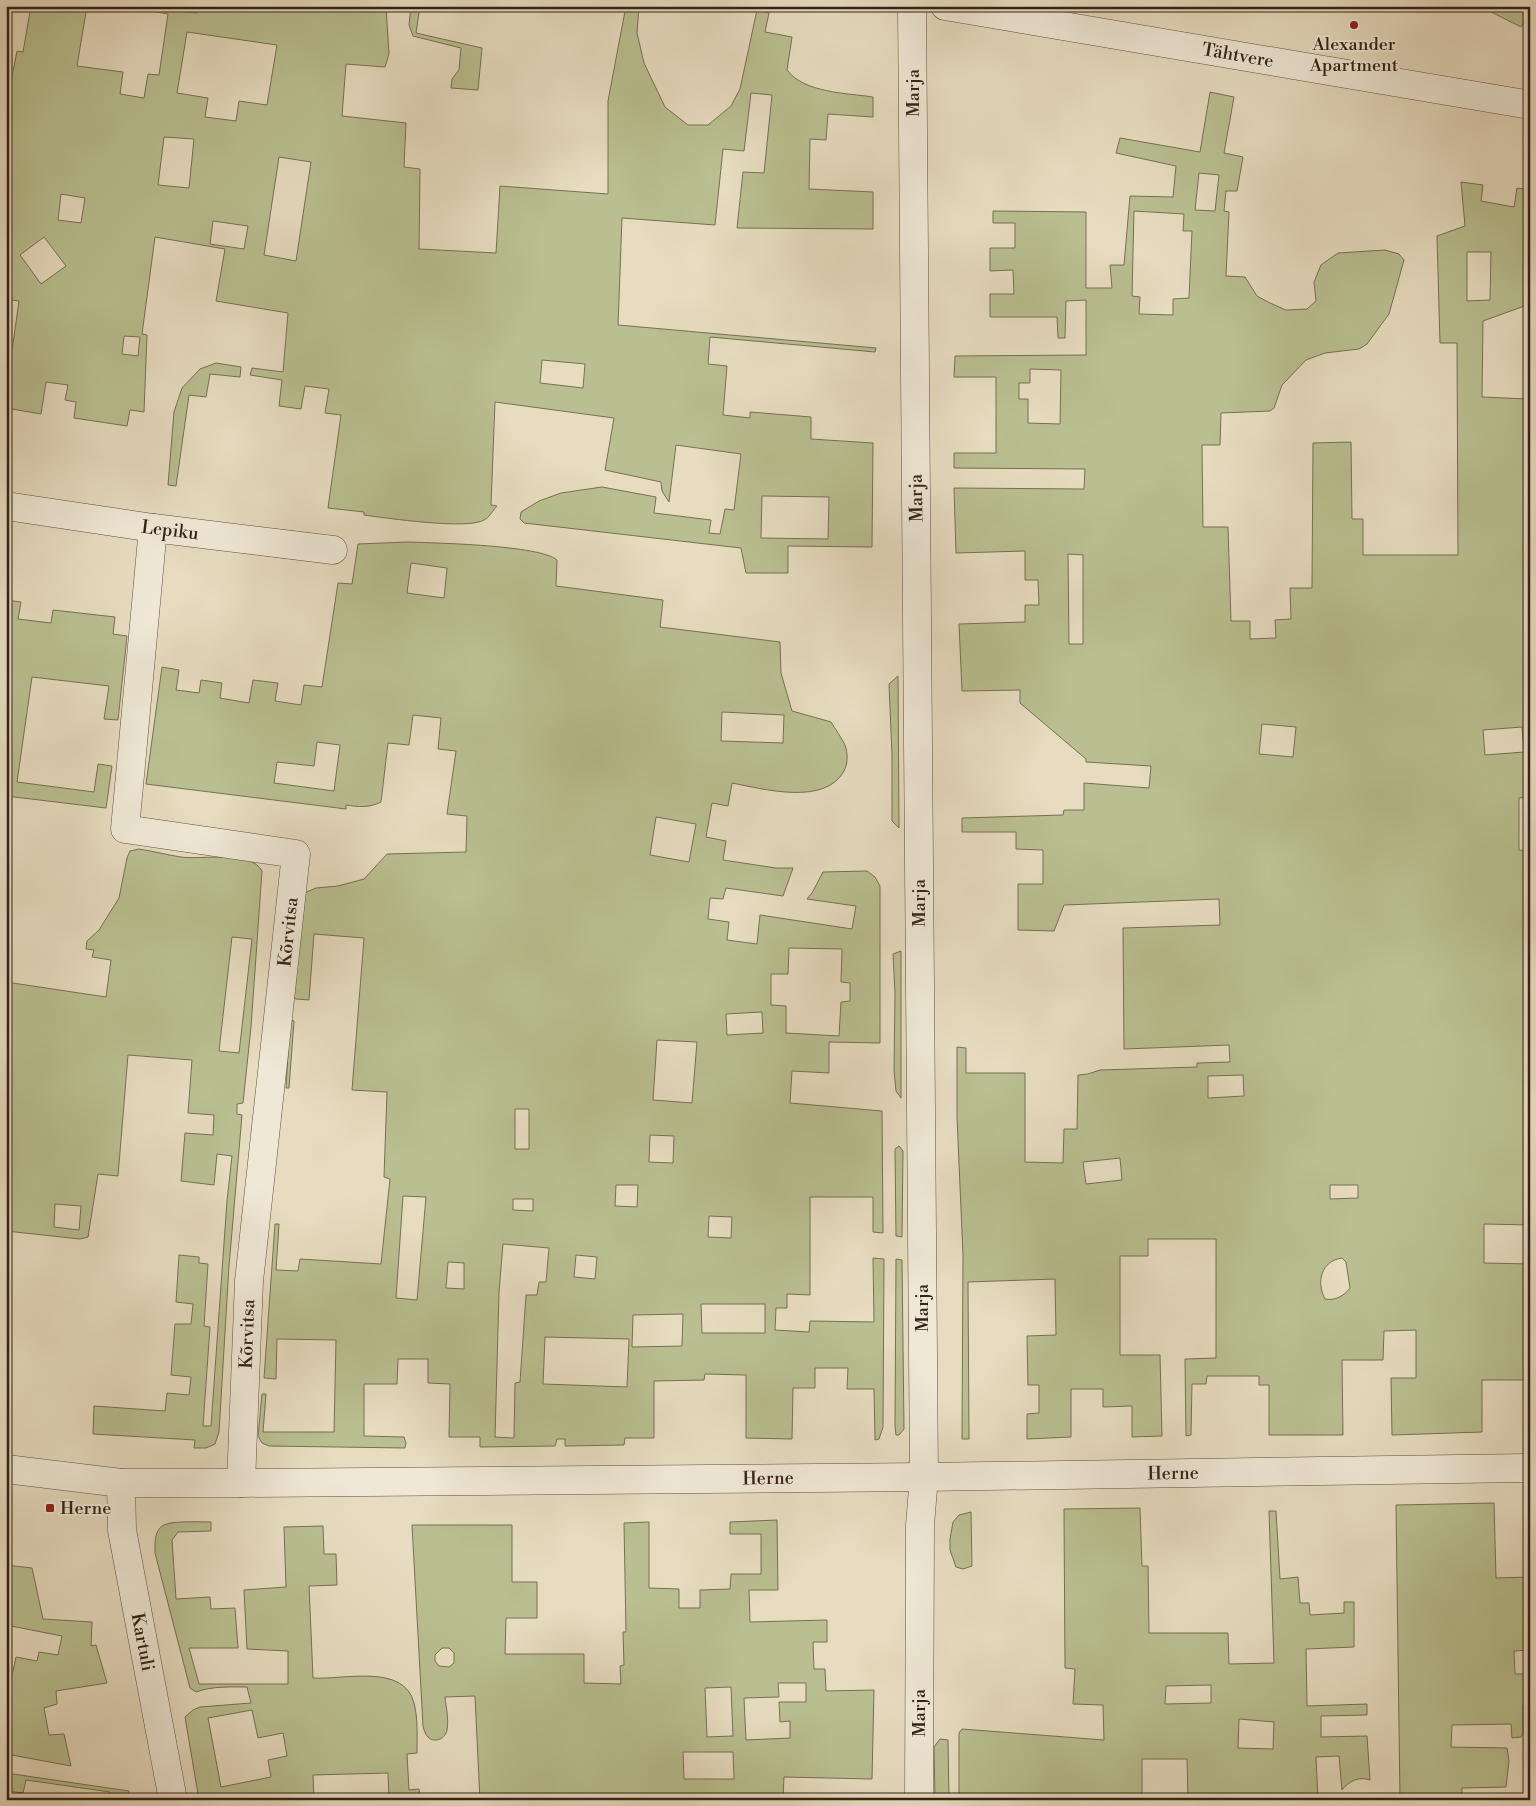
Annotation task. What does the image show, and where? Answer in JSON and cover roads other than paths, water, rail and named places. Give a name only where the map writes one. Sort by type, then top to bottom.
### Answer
[{"type":"street","name":"Marja","points":[[912,6],[924,1477],[920,1574],[919,1800]]},
{"type":"street","name":"Tähtvere","points":[[945,6],[1530,105]]},
{"type":"street","name":"Lepiku","points":[[6,506],[153,528],[333,550]]},
{"type":"street","name":"Kõrvitsa","points":[[153,528],[125,829],[296,854],[249,1281],[241,1483]]},
{"type":"street","name":"Herne","points":[[6,1470],[121,1482],[241,1483],[924,1477],[1530,1468]]},
{"type":"street","name":"Kartuli","points":[[121,1482],[122,1530],[173,1800]]},
{"type":"place","name":"Alexander Apartment","points":[[1354,25]]},
{"type":"place","name":"Herne","points":[[50,1508]]}]
